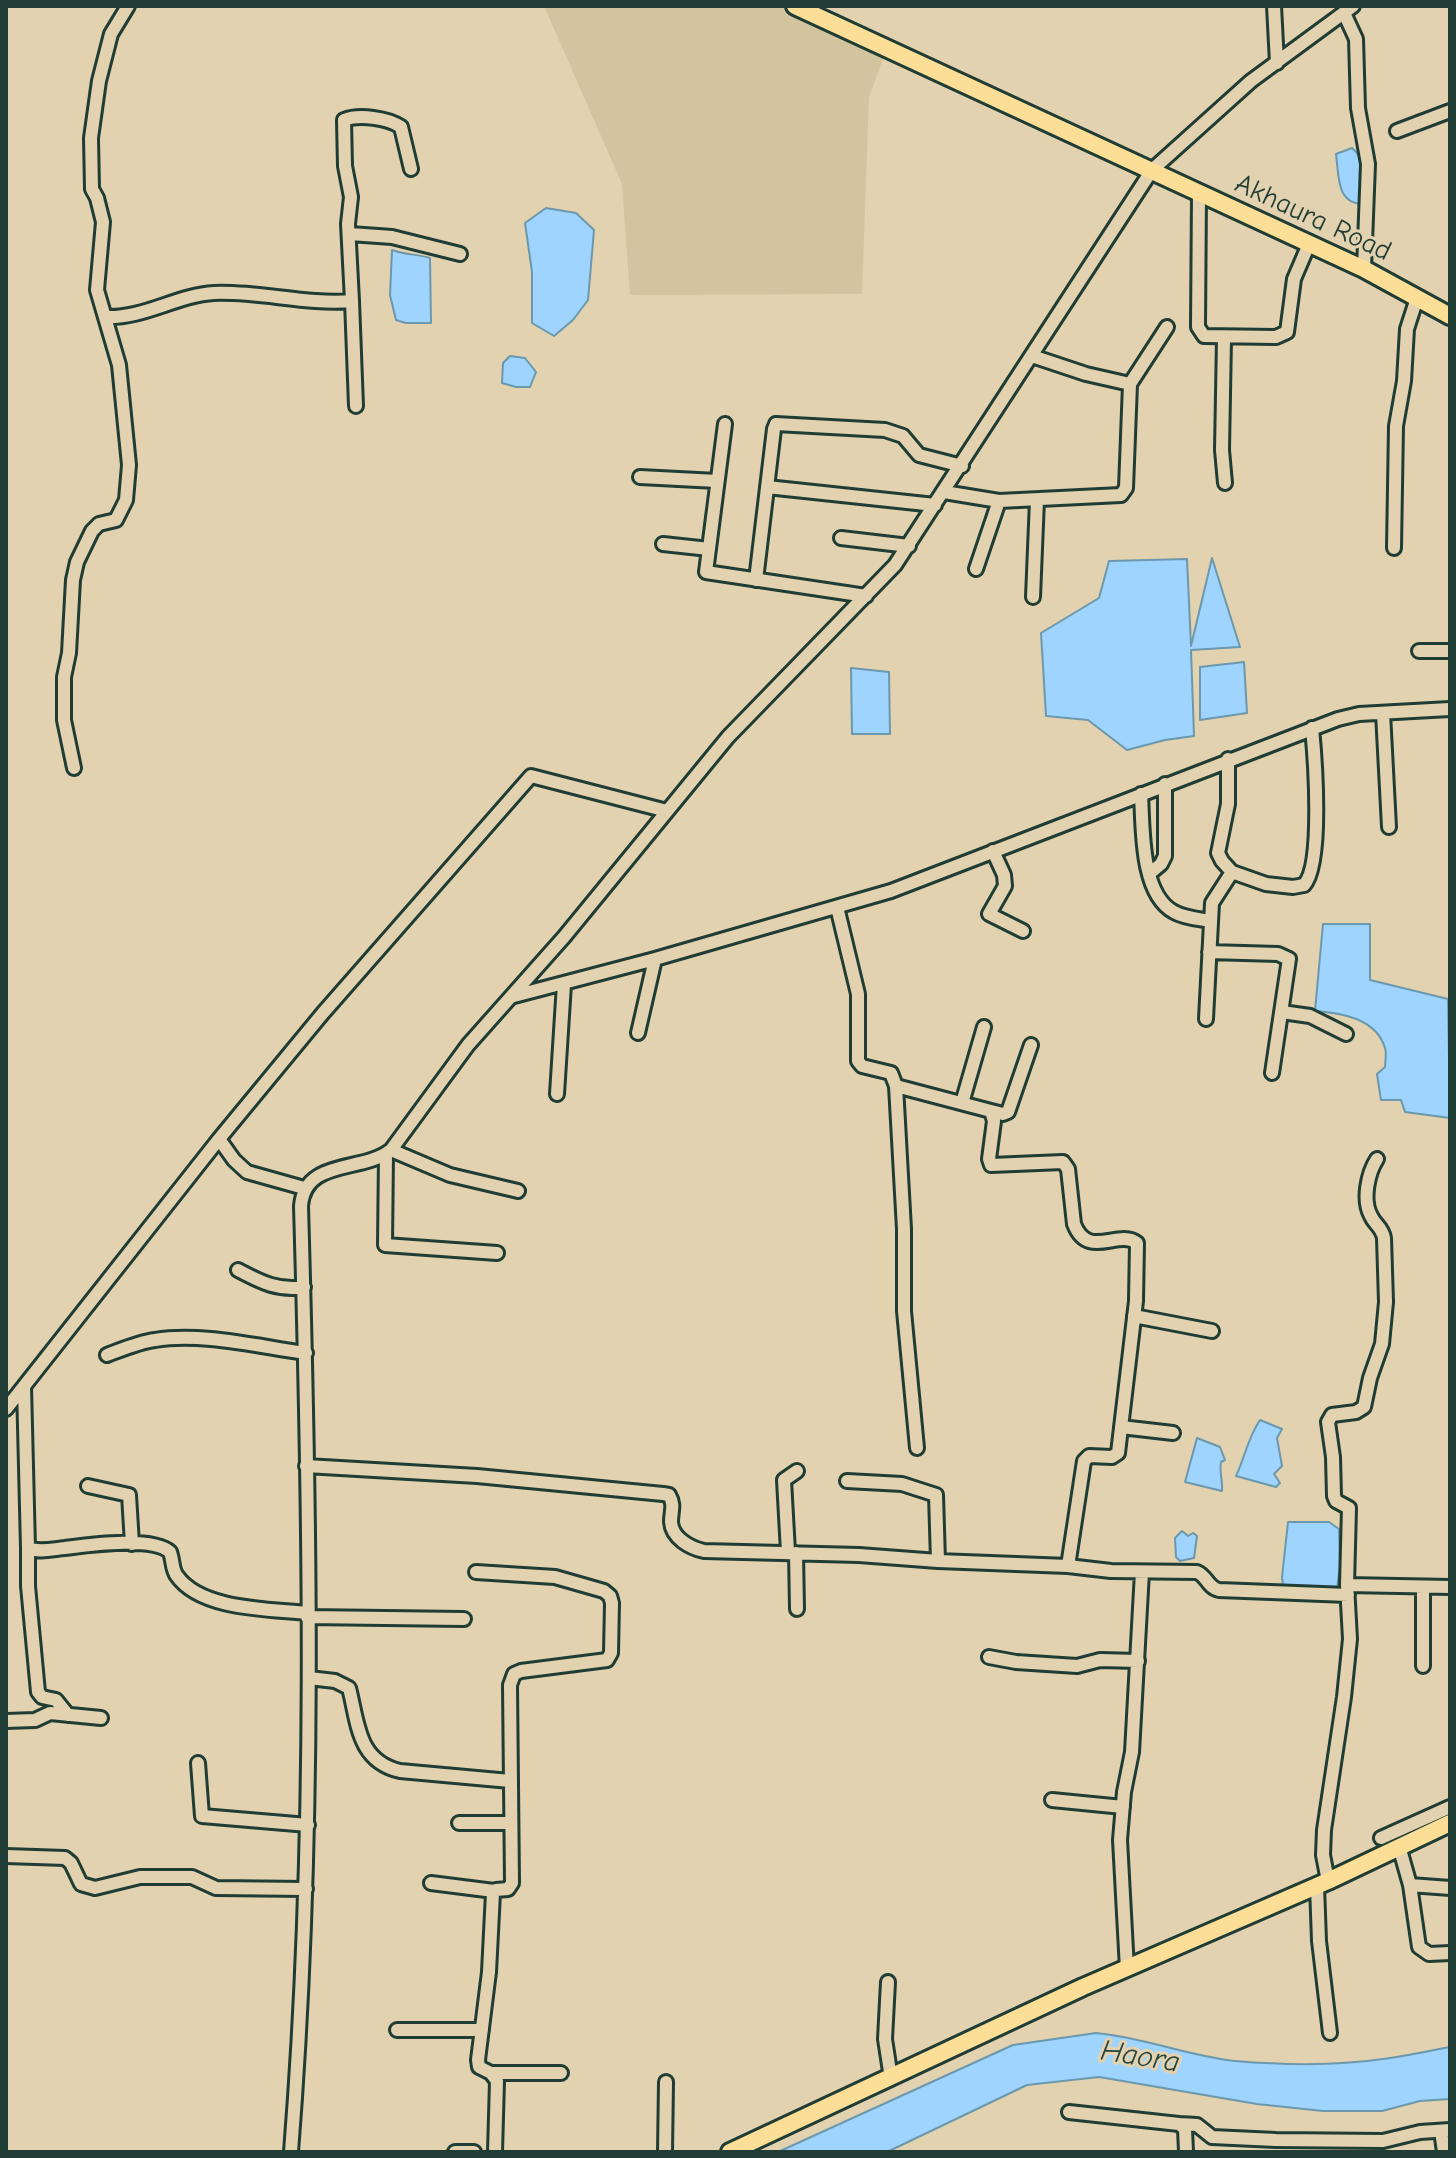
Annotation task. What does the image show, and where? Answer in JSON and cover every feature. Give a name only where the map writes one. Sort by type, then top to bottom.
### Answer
[{"type":"main road","name":"Akhaura Road","points":[[795,6],[1364,269],[1450,316]]},
{"type":"main road","points":[[730,2152],[1083,1987],[1322,1883],[1450,1823]]},
{"type":"street","points":[[74,768],[64,720],[64,677],[69,653],[73,580],[87,539],[99,524],[116,520],[128,489],[129,465],[119,365],[97,290],[103,222],[92,189],[91,138],[101,72],[111,34],[128,6]]},
{"type":"street","points":[[1274,6],[1277,63]]},
{"type":"street","points":[[497,1253],[385,1245],[388,1152],[468,1045],[524,985],[728,737],[866,596],[909,546],[1152,170],[1209,117],[1348,10],[1356,39],[1358,108],[1368,164],[1364,269]]},
{"type":"street","points":[[1397,131],[1450,111]]},
{"type":"street","points":[[356,406],[348,224],[351,197],[345,166],[344,120],[352,117],[394,122],[401,127],[411,169]]},
{"type":"street","points":[[1199,193],[1198,327],[1204,336],[1276,337],[1287,332],[1294,279],[1309,244]]},
{"type":"street","points":[[350,234],[392,237],[460,254]]},
{"type":"street","points":[[105,317],[139,313],[193,296],[215,293],[352,301]]},
{"type":"street","points":[[1394,548],[1396,426],[1404,381],[1407,329],[1417,298]]},
{"type":"street","points":[[944,492],[999,501],[1117,496],[1124,493],[1130,384],[1167,327]]},
{"type":"street","points":[[1224,338],[1222,450],[1225,483]]},
{"type":"street","points":[[1032,356],[1130,384]]},
{"type":"street","points":[[725,424],[706,567],[708,573],[866,596]]},
{"type":"street","points":[[756,580],[776,424],[895,432],[909,441],[919,455],[962,466]]},
{"type":"street","points":[[640,477],[717,481]]},
{"type":"street","points":[[767,487],[935,505]]},
{"type":"street","points":[[1033,597],[1037,500]]},
{"type":"street","points":[[976,569],[999,501]]},
{"type":"street","points":[[841,538],[909,546]]},
{"type":"street","points":[[663,544],[709,549]]},
{"type":"street","points":[[1419,651],[1450,651]]},
{"type":"street","points":[[514,996],[891,891],[1228,759],[1349,716],[1450,709]]},
{"type":"street","points":[[1383,713],[1389,827]]},
{"type":"street","points":[[1228,759],[1228,804],[1218,853],[1232,872],[1266,884],[1299,886],[1308,882],[1315,840],[1312,728]]},
{"type":"street","points":[[6,1409],[219,1139],[531,776],[667,811]]},
{"type":"street","points":[[1149,874],[1165,856],[1165,784]]},
{"type":"street","points":[[1141,794],[1145,858],[1158,895],[1169,909],[1211,921]]},
{"type":"street","points":[[993,851],[1004,875],[1005,886],[989,914],[1023,931]]},
{"type":"street","points":[[1206,1019],[1215,896],[1232,872]]},
{"type":"street","points":[[837,907],[858,994],[858,1061],[862,1066],[891,1073],[896,1086],[903,1181],[904,1311],[917,1448]]},
{"type":"street","points":[[1209,952],[1287,956],[1289,969],[1272,1073]]},
{"type":"street","points":[[638,1033],[655,959]]},
{"type":"street","points":[[557,1094],[564,984]]},
{"type":"street","points":[[1282,1012],[1310,1016],[1346,1034]]},
{"type":"street","points":[[962,1103],[984,1027]]},
{"type":"street","points":[[896,1086],[1003,1114],[1008,1112],[1031,1045]]},
{"type":"street","points":[[991,1111],[994,1121],[989,1159],[991,1165],[1063,1162],[1068,1169],[1074,1224],[1078,1232],[1095,1243],[1131,1239],[1137,1242],[1134,1316],[1117,1455],[1089,1456],[1084,1461],[1068,1566]]},
{"type":"street","points":[[219,1139],[247,1172],[304,1188]]},
{"type":"street","points":[[291,2152],[308,1825],[306,1353],[301,1206],[304,1188],[314,1178],[388,1152],[450,1175],[518,1191]]},
{"type":"street","points":[[1330,2033],[1319,1941],[1324,1830],[1349,1649],[1349,1508],[1336,1501],[1334,1496],[1328,1422],[1332,1415],[1356,1412],[1364,1407],[1382,1344],[1386,1302],[1384,1238],[1381,1228],[1371,1216],[1367,1187],[1370,1171],[1377,1159]]},
{"type":"street","points":[[238,1270],[272,1288],[304,1287]]},
{"type":"street","points":[[1134,1316],[1212,1331]]},
{"type":"street","points":[[107,1355],[166,1338],[306,1353]]},
{"type":"street","points":[[24,1386],[28,1586],[38,1692],[40,1696],[56,1700],[68,1715]]},
{"type":"street","points":[[1121,1427],[1173,1433]]},
{"type":"street","points":[[306,1466],[477,1476],[669,1495],[673,1503],[671,1521],[674,1533],[692,1547],[712,1552],[792,1552],[1142,1572],[1197,1572],[1214,1589],[1232,1592],[1450,1587]]},
{"type":"street","points":[[797,1471],[786,1477],[784,1482],[797,1609]]},
{"type":"street","points":[[847,1481],[902,1484],[936,1495],[938,1561]]},
{"type":"street","points":[[88,1486],[129,1495],[132,1544]]},
{"type":"street","points":[[28,1548],[40,1551],[156,1545],[167,1549],[178,1578],[206,1598],[307,1615],[464,1619]]},
{"type":"street","points":[[431,1883],[494,1891],[511,1886],[512,1676],[521,1671],[607,1660],[611,1653],[612,1603],[604,1591],[555,1577],[476,1572]]},
{"type":"street","points":[[1127,1969],[1120,1860],[1123,1807],[1131,1762],[1142,1572]]},
{"type":"street","points":[[1423,1587],[1423,1666]]},
{"type":"street","points":[[989,1657],[1077,1666],[1100,1660],[1138,1661]]},
{"type":"street","points":[[309,1678],[335,1681],[349,1688],[354,1718],[364,1744],[389,1767],[400,1771],[510,1781]]},
{"type":"street","points":[[6,1721],[35,1720],[50,1713],[101,1718]]},
{"type":"street","points":[[198,1763],[202,1816],[308,1825]]},
{"type":"street","points":[[1052,1800],[1123,1807]]},
{"type":"street","points":[[1381,1838],[1450,1807]]},
{"type":"street","points":[[459,1823],[511,1823]]},
{"type":"street","points":[[1399,1846],[1410,1885],[1419,1947],[1429,1954],[1450,1953]]},
{"type":"street","points":[[6,1856],[65,1858],[71,1863],[79,1881],[88,1888],[116,1885],[140,1877],[165,1876],[192,1877],[216,1888],[306,1889]]},
{"type":"street","points":[[1410,1885],[1450,1888]]},
{"type":"street","points":[[494,1891],[478,2066],[491,2073],[561,2073]]},
{"type":"street","points":[[888,1982],[885,2039],[891,2078]]},
{"type":"street","points":[[397,2030],[482,2030]]},
{"type":"street","points":[[491,2073],[497,2083],[495,2152]]},
{"type":"street","points":[[665,2152],[666,2082]]},
{"type":"street","points":[[1069,2112],[1197,2125],[1212,2137],[1236,2145],[1354,2146],[1420,2132],[1446,2131],[1444,2152]]},
{"type":"street","points":[[1179,2124],[1185,2129],[1186,2152]]},
{"type":"street","points":[[455,2152],[474,2152]]},
{"type":"shaded area","points":[[544,6],[784,6],[884,56],[869,97],[862,294],[630,295],[622,184]]},
{"type":"water","points":[[1352,148],[1360,156],[1363,204],[1348,199],[1340,187],[1336,154]]},
{"type":"water","points":[[546,208],[576,213],[594,230],[588,300],[573,320],[554,336],[532,323],[532,272],[525,223]]},
{"type":"water","points":[[392,250],[430,258],[431,323],[396,320],[390,295]]},
{"type":"water","points":[[510,356],[525,358],[536,372],[530,387],[502,383],[503,363]]},
{"type":"water","points":[[1212,558],[1240,647],[1191,650],[1194,736],[1127,750],[1088,720],[1046,716],[1041,633],[1099,598],[1109,561],[1187,559],[1191,646]]},
{"type":"water","points":[[1244,662],[1247,713],[1200,720],[1200,667]]},
{"type":"water","points":[[851,668],[889,672],[890,734],[852,734]]},
{"type":"water","points":[[1323,924],[1370,924],[1370,980],[1448,999],[1450,1118],[1405,1112],[1401,1100],[1381,1100],[1377,1074],[1385,1067],[1386,1055],[1380,1038],[1374,1030],[1356,1019],[1315,1011]]},
{"type":"water","points":[[1260,1420],[1282,1429],[1277,1438],[1282,1466],[1274,1474],[1280,1483],[1276,1487],[1236,1476]]},
{"type":"water","points":[[1197,1438],[1220,1447],[1225,1460],[1221,1462],[1222,1491],[1185,1482]]},
{"type":"water","points":[[1288,1522],[1329,1522],[1339,1529],[1337,1588],[1283,1586]]},
{"type":"water","points":[[1182,1531],[1188,1536],[1193,1533],[1197,1536],[1194,1558],[1180,1561],[1176,1557],[1175,1538]]},
{"type":"water","name":"Haora","points":[[1096,2033],[1131,2038],[1217,2059],[1272,2063],[1365,2061],[1450,2047],[1450,2099],[1420,2101],[1382,2111],[1323,2111],[1257,2104],[1099,2077],[1027,2085],[887,2152],[778,2152],[1013,2045]]}]
